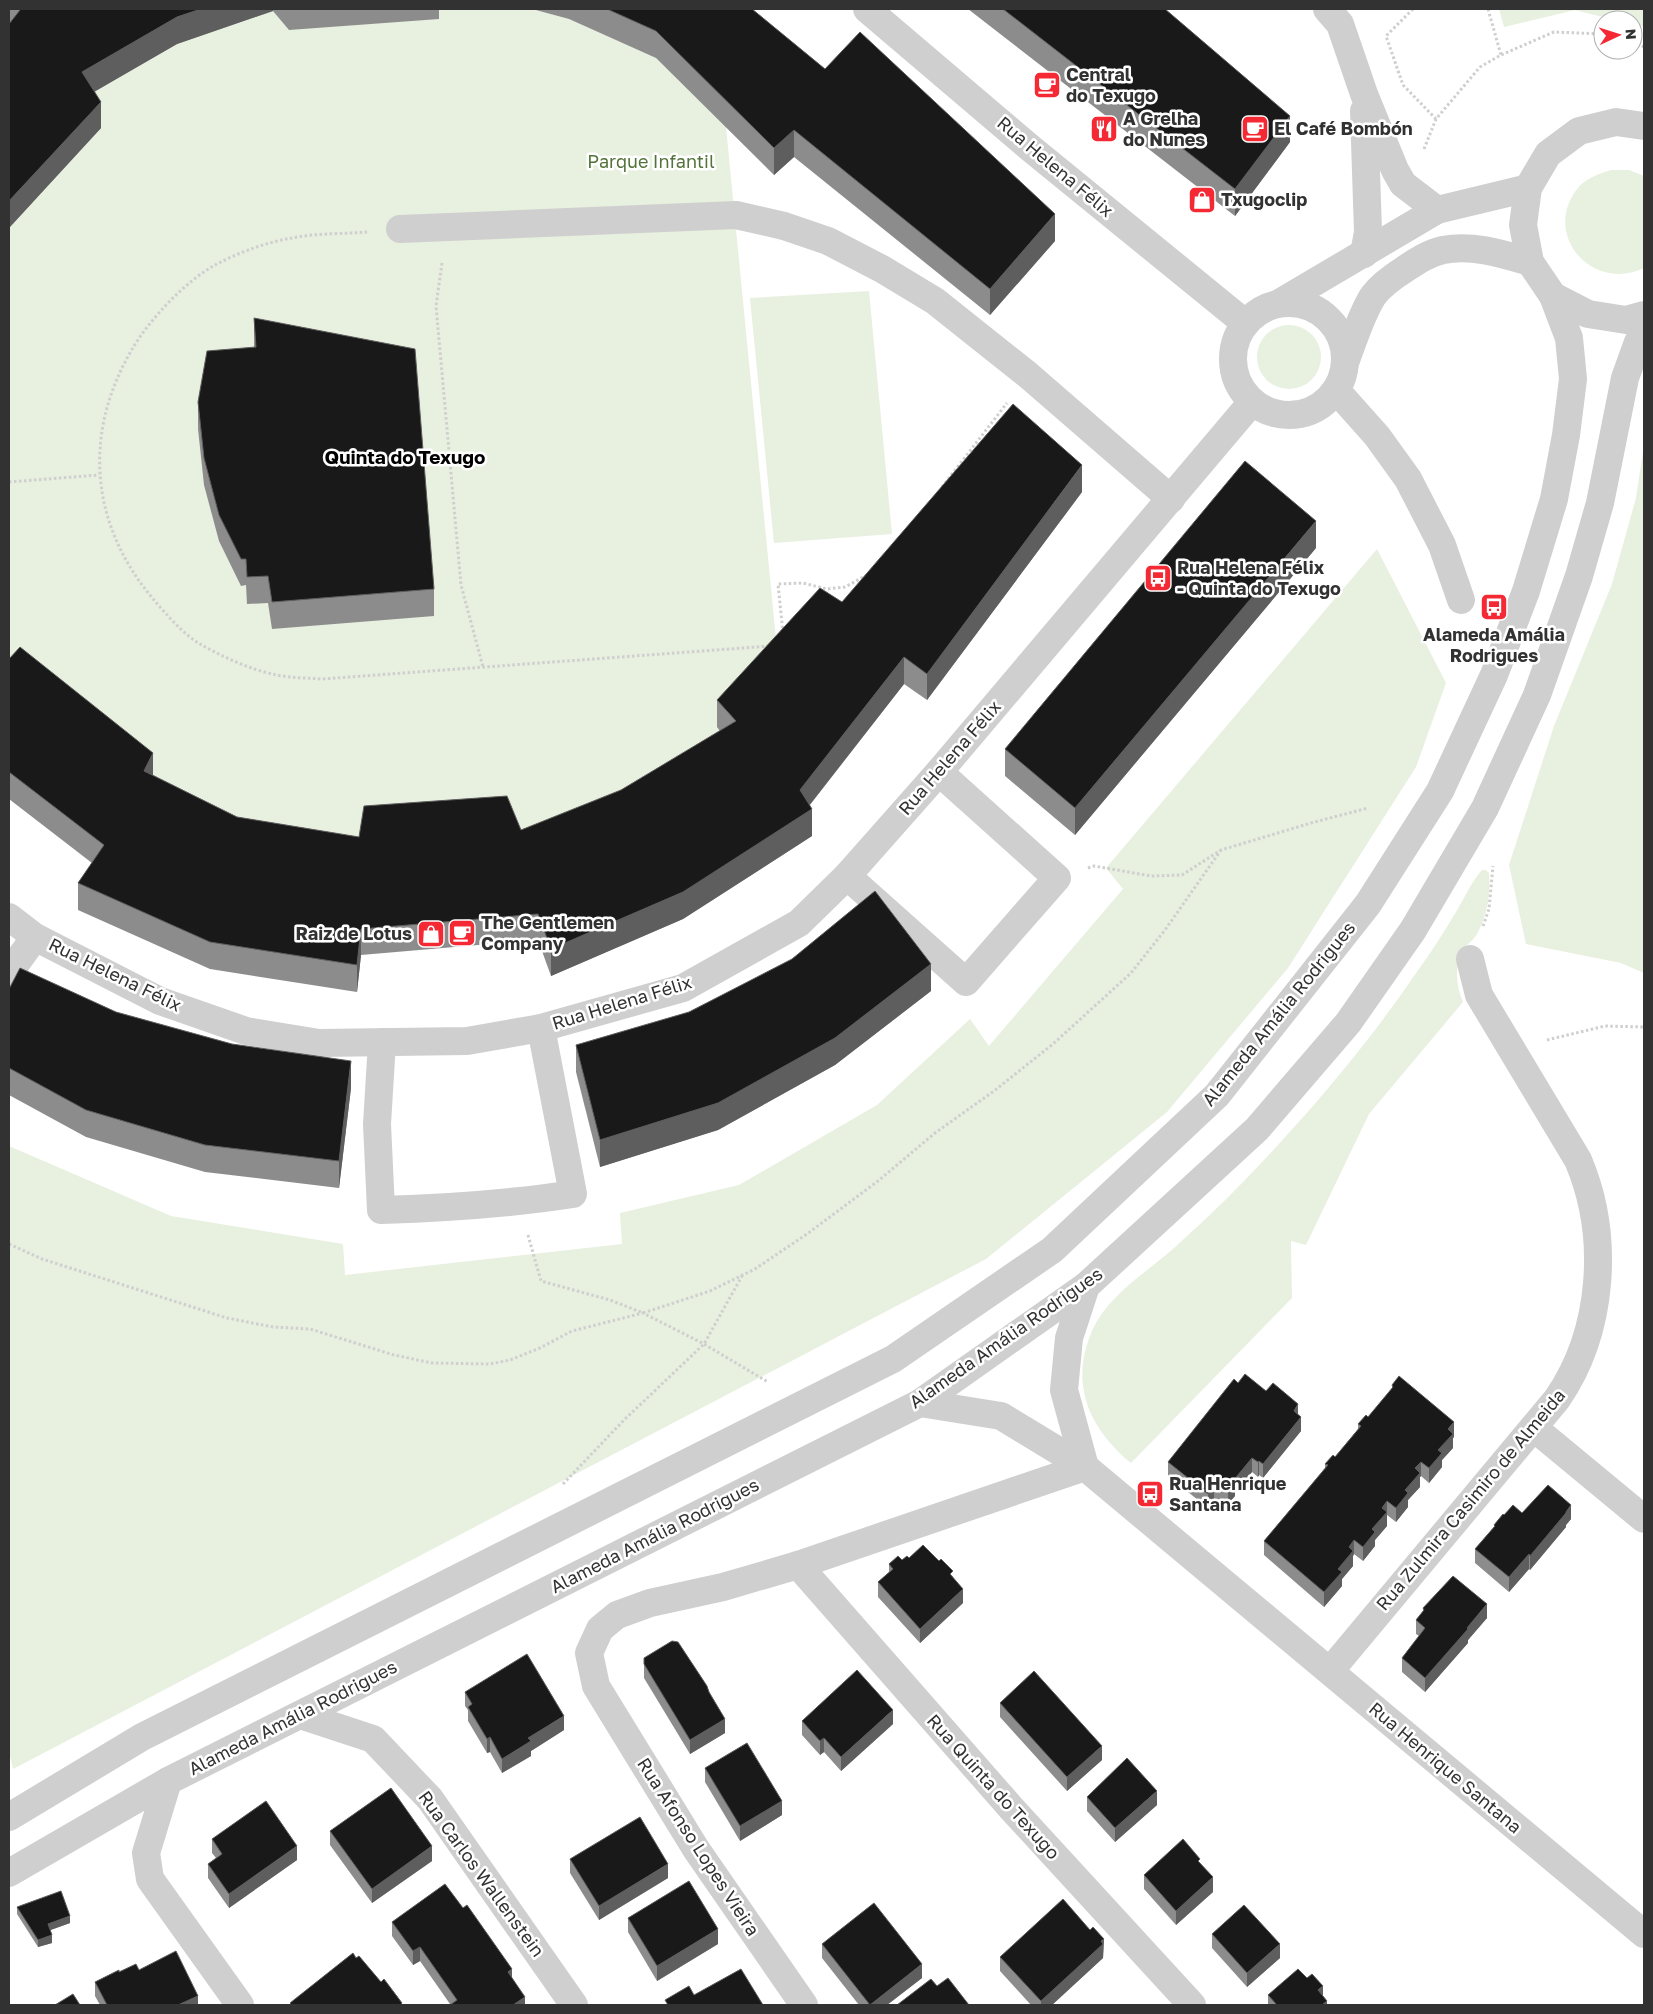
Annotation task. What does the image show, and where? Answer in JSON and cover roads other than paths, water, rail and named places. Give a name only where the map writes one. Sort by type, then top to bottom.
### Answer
[{"type":"street","points":[[1327,9],[1340,24],[1364,94],[1395,170],[1403,184],[1437,210]]},
{"type":"street","name":"Rua Helena Félix","points":[[877,12],[1029,148],[1245,323]]},
{"type":"street","points":[[1364,94],[1368,232],[1364,254]]},
{"type":"street","points":[[1528,188],[1437,210],[1281,302],[1261,309],[1245,323],[1236,338],[1232,356],[1233,373],[1240,389],[1252,402],[1266,411],[1281,415],[1297,415],[1312,410],[1326,402],[1336,390],[1343,375],[1346,360],[1366,308],[1375,294],[1399,273],[1426,256],[1443,250],[1490,251],[1530,262],[1522,225],[1528,188],[1548,154],[1579,131],[1616,122],[1644,126]]},
{"type":"street","points":[[400,230],[736,216],[784,226],[828,241],[882,269],[935,301],[1028,375],[1171,499]]},
{"type":"street","name":"Alameda Amália Rodrigues","points":[[9,1817],[142,1737],[892,1359],[1052,1250],[1217,1095],[1368,904],[1440,791],[1494,675],[1526,590],[1554,499],[1566,435],[1573,379],[1569,338],[1553,296],[1530,262]]},
{"type":"street","points":[[1553,296],[1588,314],[1626,320],[1644,315]]},
{"type":"street","points":[[1281,302],[1297,302],[1313,307],[1326,316],[1337,329],[1346,360]]},
{"type":"street","name":"Alameda Amália Rodrigues","points":[[9,1873],[27,1860],[168,1781],[920,1402],[1086,1286],[1257,1129],[1348,1023],[1413,930],[1485,808],[1537,695],[1579,576],[1600,503],[1625,378],[1638,342],[1644,335]]},
{"type":"street","points":[[1336,390],[1377,436],[1408,479],[1442,545],[1461,600]]},
{"type":"street","name":"Rua Helena Félix","points":[[9,917],[35,936],[160,1001],[246,1031],[319,1043],[467,1041],[541,1028],[683,988],[800,923],[847,876],[939,772],[1252,402]]},
{"type":"street","points":[[847,876],[966,982],[1057,878],[939,772]]},
{"type":"street","points":[[9,973],[35,936]]},
{"type":"street","name":"Rua Zulmira Casimiro de Almeida","points":[[1330,1671],[1534,1428],[1567,1384],[1581,1355],[1596,1290],[1597,1256],[1590,1197],[1583,1172],[1578,1160],[1515,1057],[1480,995],[1470,959]]},
{"type":"street","points":[[382,1042],[377,1124],[381,1210],[464,1207],[520,1202],[573,1194],[541,1028]]},
{"type":"street","points":[[1085,1466],[1064,1390],[1069,1338],[1086,1286]]},
{"type":"street","name":"Rua Henrique Santana","points":[[920,1402],[1001,1416],[1085,1466],[1644,1934]]},
{"type":"street","points":[[1534,1428],[1644,1519]]},
{"type":"street","name":"Rua Afonso Lopes Vieira","points":[[804,2005],[696,1849],[596,1686],[589,1653],[600,1629],[617,1615],[650,1603],[723,1587],[798,1565],[1085,1466]]},
{"type":"street","name":"Rua Quinta do Texugo","points":[[798,1565],[1012,1809],[1192,2005]]},
{"type":"street","name":"Rua Carlos Wallenstein","points":[[300,1715],[373,1738],[380,1745],[430,1799],[574,2005]]},
{"type":"street","points":[[168,1781],[146,1853],[150,1879],[240,2005]]},
{"type":"place","name":"Central do Texugo","points":[[1047,85]]},
{"type":"place","name":"A Grelha do Nunes","points":[[1104,129]]},
{"type":"place","name":"El Café Bombón","points":[[1255,129]]},
{"type":"place","name":"Txugoclip","points":[[1202,200]]},
{"type":"place","name":"Rua Helena Félix - Quinta do Texugo","points":[[1158,578]]},
{"type":"place","name":"Alameda Amália Rodrigues","points":[[1494,607]]},
{"type":"place","name":"The Gentlemen Company","points":[[462,933]]},
{"type":"place","name":"Raiz de Lotus","points":[[431,934]]},
{"type":"place","name":"Rua Henrique Santana","points":[[1150,1494]]},
{"type":"district","name":"Quinta do Texugo","points":[[405,457]]},
{"type":"park label","name":"Parque Infantil","points":[[651,162]]}]
